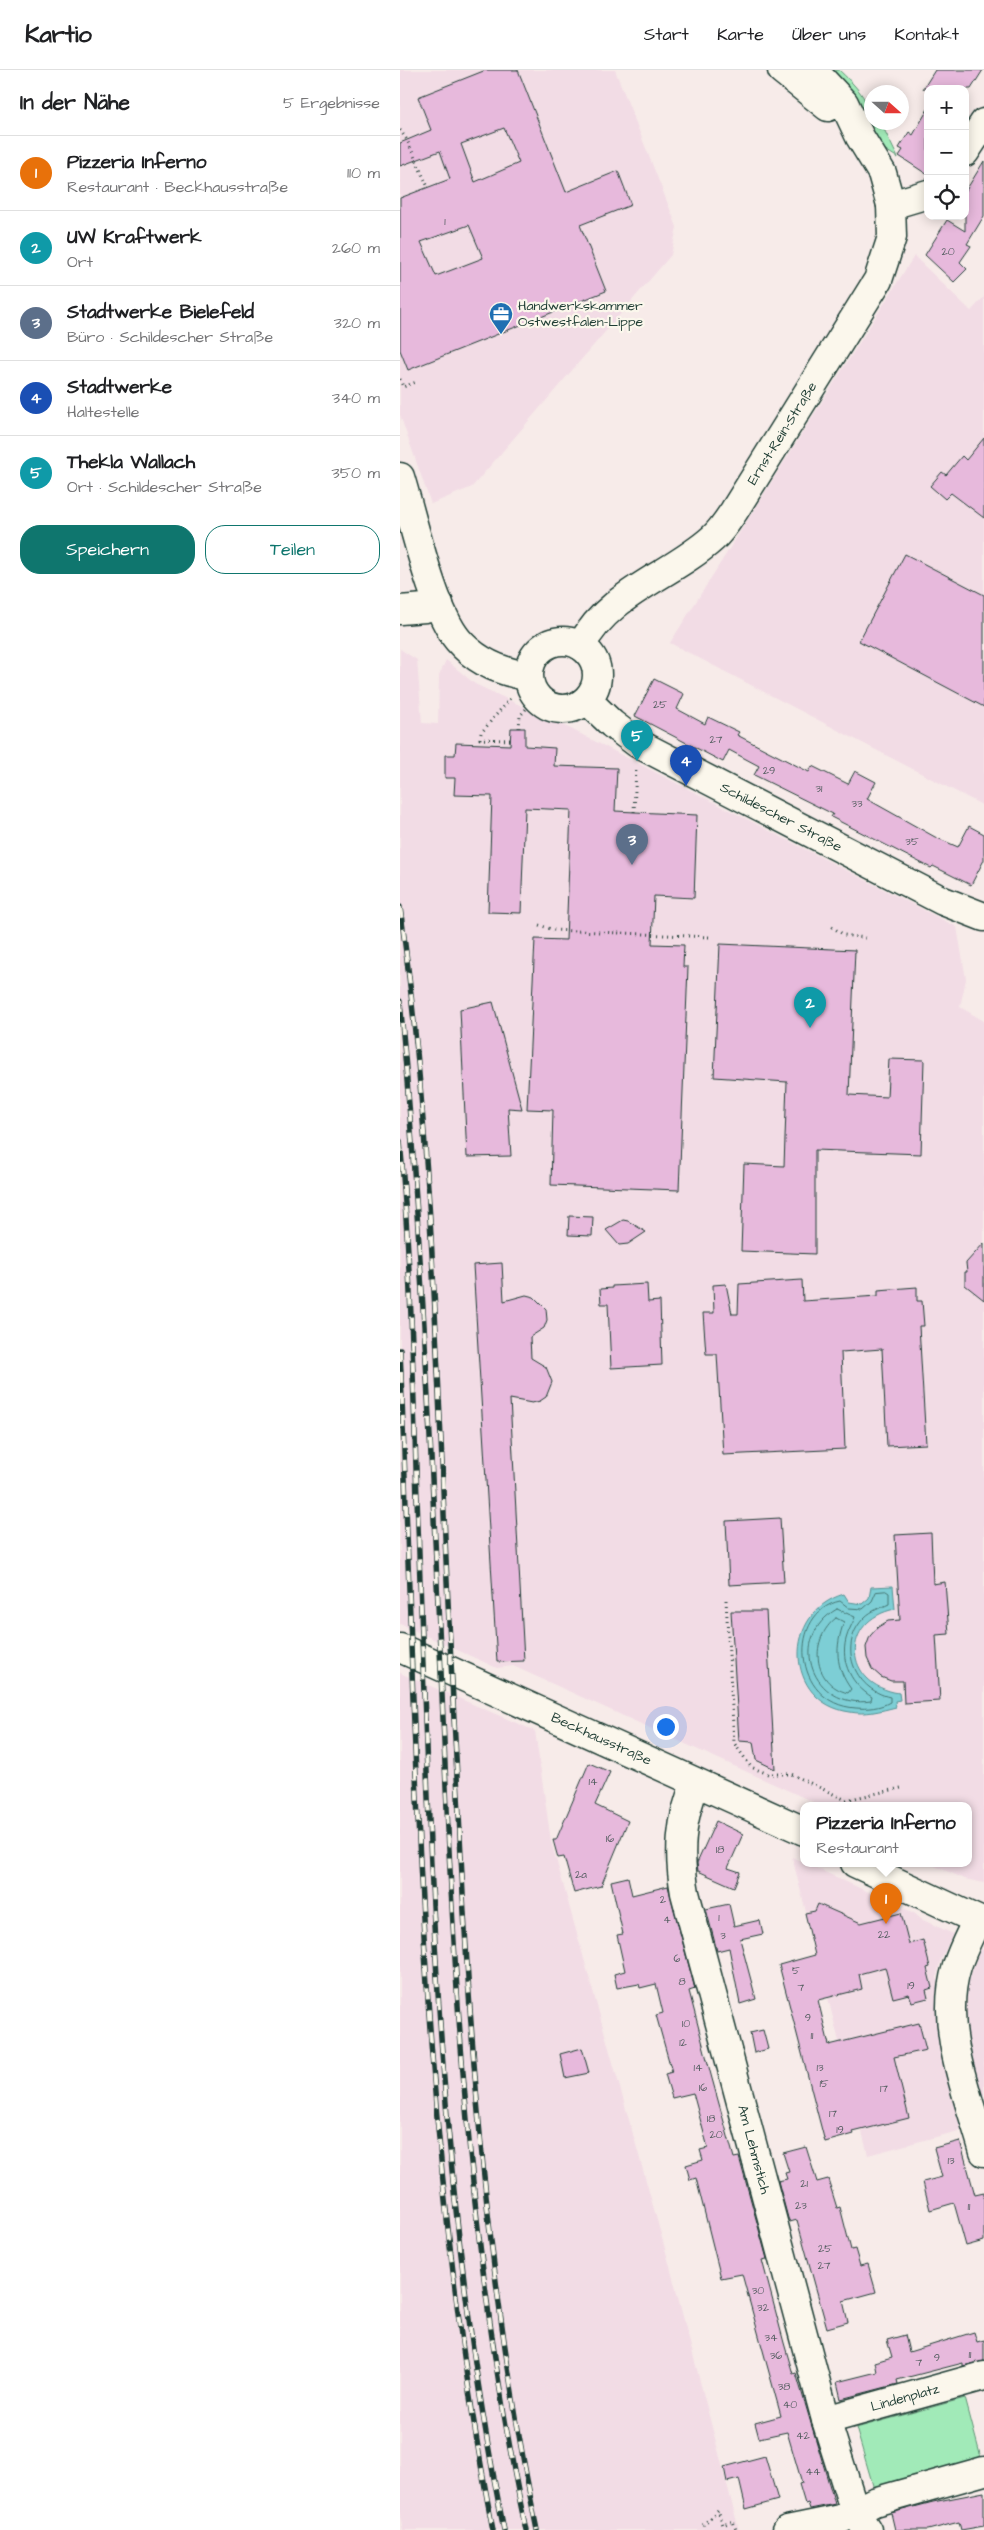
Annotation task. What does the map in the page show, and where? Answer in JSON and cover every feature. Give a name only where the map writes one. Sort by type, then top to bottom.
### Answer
[{"type":"main road","name":"Ernst-Rein-Straße","points":[[581,646],[587,635],[611,608],[626,595],[684,561],[714,537],[734,511],[878,280],[892,237],[891,205],[882,174],[860,137],[830,109],[798,74],[764,70]]},
{"type":"main road","points":[[969,146],[984,122]]},
{"type":"main road","points":[[891,205],[924,195]]},
{"type":"main road","points":[[400,477],[439,604],[456,638],[467,650],[490,666],[532,686],[551,708],[560,710],[570,709],[587,700],[594,690],[598,678],[597,665],[591,654],[581,646],[570,641],[557,641],[545,646],[535,654],[532,686]]},
{"type":"main road","points":[[400,610],[425,608],[439,604]]},
{"type":"main road","name":"Schildescher Straße","points":[[587,700],[607,720],[637,743],[943,901],[984,917]]},
{"type":"main road","name":"Beckhausstraße","points":[[400,1648],[800,1830]]},
{"type":"main road","name":"Am Lehmstich","points":[[696,1782],[681,1832],[685,1893],[826,2420],[861,2521]]},
{"type":"main road","points":[[865,1867],[982,1915]]},
{"type":"main road","points":[[901,1867],[961,1895],[982,1915]]},
{"type":"main road","points":[[982,1915],[957,1966],[951,2010],[956,2053],[984,2152]]},
{"type":"main road","name":"Lindenplatz","points":[[826,2420],[984,2376]]},
{"type":"main road","points":[[787,2530],[841,2519],[861,2521],[874,2502],[984,2471]]},
{"type":"path","points":[[400,130],[407,140],[428,187]]},
{"type":"path","points":[[400,379],[403,387],[416,382]]},
{"type":"path","points":[[519,728],[520,716],[532,686]]},
{"type":"path","points":[[510,740],[480,740],[481,733],[532,686]]},
{"type":"path","points":[[634,812],[636,777]]},
{"type":"path","points":[[538,926],[554,930],[710,937]]},
{"type":"path","points":[[832,927],[846,936],[865,938]]},
{"type":"path","points":[[726,1600],[734,1743],[751,1766],[768,1774],[792,1774],[846,1800],[901,1788]]},
{"type":"path","points":[[703,2525],[718,2510],[723,2525],[733,2521],[736,2530]]},
{"type":"shaded area","name":"Handwerkskammer Ostwestfalen-Lippe","points":[[400,70],[615,70],[677,227],[671,255],[472,487],[431,504],[400,415]]},
{"type":"shaded area","points":[[914,256],[971,311],[984,297],[984,806],[670,643]]},
{"type":"shaded area","points":[[400,649],[417,660],[422,723],[438,724],[439,676],[446,660],[475,684],[569,728],[957,927],[966,979],[960,1007],[984,1021],[984,1883],[965,1879],[937,1867],[972,1867],[972,1802],[813,1802],[513,1666],[497,1668],[400,1624]]},
{"type":"shaded area","points":[[400,1673],[535,1731],[551,1841],[669,2263],[739,2530],[403,2530],[400,2516]]},
{"type":"shaded area","points":[[792,1857],[800,1861],[800,1867],[814,1867],[914,1913],[921,1919],[953,1934],[941,1959],[937,1975],[937,2007],[941,2036],[966,2129],[868,2155]]},
{"type":"shaded area","points":[[980,1949],[984,1950],[984,2095],[981,2095],[967,2033],[966,2016],[967,1986]]},
{"type":"green space","points":[[819,70],[839,70],[856,87],[864,99],[864,121]]},
{"type":"green space","points":[[871,130],[884,130],[898,158],[884,149]]},
{"type":"green space","points":[[965,2398],[981,2458],[874,2489],[856,2428]]},
{"type":"water","points":[[893,1586],[895,1609],[877,1615],[865,1626],[857,1638],[855,1652],[859,1666],[867,1678],[880,1688],[899,1693],[900,1700],[895,1701],[896,1707],[867,1713],[850,1712],[828,1705],[813,1692],[803,1675],[799,1656],[801,1637],[810,1619],[824,1604],[844,1594],[849,1602],[862,1604],[869,1598],[871,1587]]},
{"type":"building","points":[[486,70],[518,70],[566,192],[618,171],[631,205],[580,225],[606,291],[408,370],[400,350],[400,198],[450,179],[440,151],[400,166],[400,143],[431,130],[418,97]],"holes":[[[504,128],[519,163],[475,182],[461,144]],[[469,225],[483,258],[436,276],[421,242]]]},
{"type":"building","points":[[935,70],[983,70],[971,89],[969,89],[969,85],[926,85]]},
{"type":"building","points":[[924,116],[924,172],[899,156],[903,150],[899,148],[909,132],[913,135]]},
{"type":"building","points":[[984,161],[984,216],[967,244],[971,246],[960,262],[967,269],[954,282],[925,255],[947,220],[965,231],[965,220],[969,220],[969,185]]},
{"type":"building","points":[[984,438],[984,518],[951,493],[945,499],[930,486],[942,472],[946,475],[962,456],[966,460]]},
{"type":"building","points":[[905,554],[984,595],[984,707],[859,641]]},
{"type":"building","points":[[654,679],[684,694],[677,709],[705,724],[708,717],[739,732],[737,735],[809,772],[812,766],[848,784],[855,771],[876,782],[867,799],[935,837],[958,847],[969,826],[984,834],[984,860],[971,885],[933,866],[931,868],[831,817],[833,814],[754,775],[759,766],[729,750],[723,762],[635,716]]},
{"type":"building","points":[[511,728],[525,728],[525,746],[555,748],[554,766],[617,768],[615,811],[697,815],[694,898],[654,896],[652,944],[684,945],[683,967],[688,967],[679,1190],[551,1185],[553,1110],[527,1109],[535,939],[566,940],[571,810],[525,808],[521,913],[488,912],[492,796],[454,795],[455,778],[445,778],[445,755],[455,755],[456,743],[510,745]]},
{"type":"building","points":[[720,944],[855,950],[849,1095],[887,1097],[889,1059],[924,1060],[921,1154],[815,1150],[815,1254],[741,1251],[744,1164],[784,1166],[787,1082],[714,1077]]},
{"type":"building","points":[[493,1002],[522,1109],[508,1108],[511,1156],[467,1157],[460,1009]]},
{"type":"building","points":[[569,1216],[593,1217],[592,1236],[568,1235]]},
{"type":"building","points":[[623,1220],[646,1232],[628,1244],[619,1245],[606,1230]]},
{"type":"building","points":[[984,1243],[984,1300],[965,1285],[965,1272],[967,1272],[966,1263]]},
{"type":"building","points":[[502,1263],[504,1301],[526,1295],[534,1297],[546,1309],[547,1320],[544,1328],[530,1337],[531,1358],[546,1367],[552,1382],[546,1397],[540,1401],[532,1403],[510,1399],[524,1661],[497,1662],[473,1265]]},
{"type":"building","points":[[802,1280],[803,1301],[878,1296],[878,1290],[917,1287],[917,1301],[922,1301],[924,1326],[919,1326],[926,1444],[887,1446],[882,1349],[841,1352],[845,1449],[723,1455],[717,1354],[706,1354],[703,1313],[714,1313],[713,1285],[726,1284],[732,1314],[738,1314],[739,1284]]},
{"type":"building","points":[[647,1284],[648,1302],[660,1301],[662,1365],[611,1368],[608,1304],[601,1304],[600,1289],[612,1288],[612,1286]]},
{"type":"building","points":[[780,1518],[784,1582],[729,1585],[726,1521]]},
{"type":"building","points":[[931,1533],[933,1584],[945,1582],[949,1634],[936,1635],[940,1701],[904,1703],[903,1681],[891,1681],[881,1677],[872,1669],[867,1658],[866,1647],[870,1636],[878,1627],[888,1621],[900,1620],[895,1535]]},
{"type":"building","points":[[731,1611],[766,1611],[775,1769],[756,1760],[753,1742],[739,1741]]},
{"type":"building","points":[[589,1763],[610,1772],[595,1805],[628,1821],[601,1886],[574,1893],[564,1857],[558,1858],[553,1840],[556,1840]]},
{"type":"building","points":[[716,1821],[743,1834],[728,1868],[740,1872],[734,1887],[698,1871],[697,1863]]},
{"type":"building","points":[[628,1877],[632,1895],[668,1886],[695,1989],[689,1991],[711,2075],[734,2158],[739,2157],[767,2259],[762,2260],[784,2343],[793,2374],[796,2373],[835,2504],[810,2509],[808,2503],[805,2504],[799,2484],[802,2483],[787,2432],[759,2438],[755,2423],[781,2416],[742,2274],[721,2278],[696,2178],[690,2180],[686,2165],[703,2160],[700,2150],[708,2148],[693,2093],[672,2098],[665,2074],[672,2072],[656,2015],[663,2013],[656,1984],[640,1988],[639,1984],[617,1988],[614,1974],[625,1971],[617,1935],[623,1934],[611,1881]]},
{"type":"building","points":[[729,1904],[734,1926],[760,1920],[763,1934],[740,1939],[756,1999],[740,2004],[729,1948],[717,1951],[706,1909]]},
{"type":"building","points":[[818,1904],[861,1923],[901,1913],[909,1944],[923,1940],[930,1967],[927,1968],[932,1988],[926,1990],[928,1998],[912,2002],[909,1994],[893,1998],[885,1967],[859,1974],[862,1989],[818,2000],[829,2045],[919,2023],[926,2050],[894,2057],[909,2118],[853,2132],[854,2134],[825,2142],[779,1965],[815,1955],[805,1913],[815,1911]]},
{"type":"building","points":[[763,2030],[768,2049],[754,2053],[750,2033]]},
{"type":"building","points":[[582,2048],[589,2073],[565,2078],[560,2054]]},
{"type":"building","points":[[960,2141],[975,2195],[984,2193],[984,2241],[966,2246],[954,2203],[930,2210],[923,2182],[942,2177],[934,2148]]},
{"type":"building","points":[[806,2147],[817,2182],[828,2179],[837,2208],[840,2207],[851,2250],[855,2249],[860,2266],[868,2264],[876,2292],[843,2301],[848,2322],[827,2328],[797,2220],[790,2222],[788,2218],[778,2181],[787,2179],[785,2173],[789,2172],[783,2153]]},
{"type":"building","points":[[974,2332],[977,2342],[984,2340],[984,2361],[963,2366],[963,2363],[897,2380],[898,2384],[841,2399],[837,2382],[877,2372],[875,2362],[892,2357],[887,2340],[905,2335],[909,2352]]},
{"type":"building","points":[[765,2456],[778,2500],[746,2509],[739,2479],[727,2482],[724,2467]]},
{"type":"building","points":[[984,2492],[984,2526],[961,2530],[959,2522],[928,2530],[895,2530],[891,2513]]},
{"type":"railway","points":[[400,907],[416,1045],[428,1184],[464,1904],[476,2084],[484,2174],[506,2352],[537,2530]]},
{"type":"railway","points":[[400,1001],[414,1168],[425,1336],[457,1995],[476,2210],[489,2317],[506,2424],[526,2530]]},
{"type":"railway","points":[[400,1141],[409,1274],[426,1757],[440,2016],[463,2274],[481,2402],[504,2530]]},
{"type":"railway","points":[[400,1350],[417,1794],[424,1942],[435,2090],[449,2237],[468,2384],[493,2530]]},
{"type":"place","name":"Handwerkskammer Ostwestfalen-Lippe","points":[[501,335]]},
{"type":"place","name":"Thekla Wallach","points":[[637,761]]},
{"type":"place","name":"Stadtwerke","points":[[686,786]]},
{"type":"place","name":"Stadtwerke Bielefeld","points":[[632,865]]},
{"type":"place","name":"UW Kraftwerk","points":[[810,1028]]},
{"type":"place","name":"Pizzeria Inferno","points":[[886,1924]]}]
